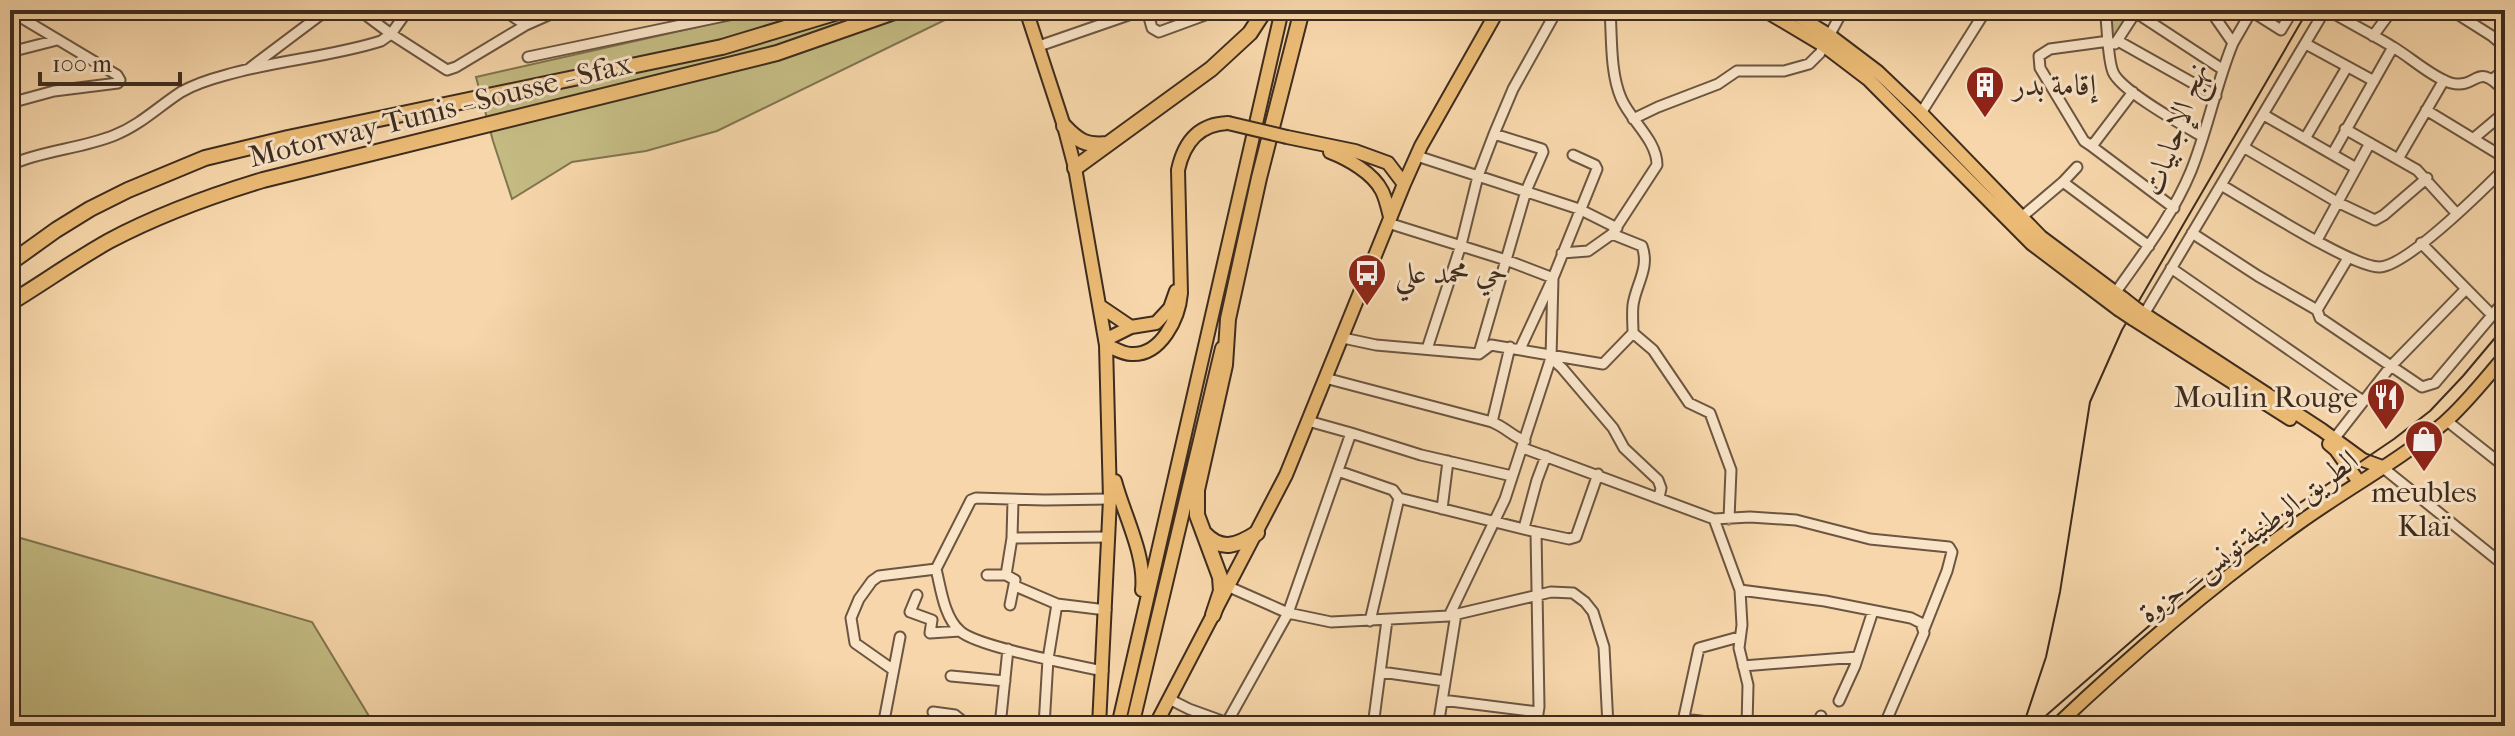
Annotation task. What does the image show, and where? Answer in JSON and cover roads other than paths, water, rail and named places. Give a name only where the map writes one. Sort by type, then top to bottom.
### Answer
[{"type":"highway","points":[[10,263],[90,209],[205,158],[303,134],[722,47],[845,10]]},
{"type":"highway","name":"Motorway Tunis - Sousse - Sfax","points":[[10,303],[108,242],[162,215],[219,194],[263,180],[777,53],[900,10]]},
{"type":"highway","points":[[1075,168],[1211,69],[1250,33],[1265,10]]},
{"type":"highway","points":[[1213,615],[1221,591],[1220,577],[1197,515],[1197,490],[1225,365],[1228,319],[1259,178],[1302,10]]},
{"type":"highway","points":[[1064,126],[1085,144],[1107,144]]},
{"type":"highway","points":[[1202,531],[1212,542],[1221,546],[1242,543],[1257,533]]},
{"type":"main road","points":[[1026,10],[1075,168],[1106,342],[1110,499],[1099,726]]},
{"type":"main road","points":[[1118,726],[1282,10]]},
{"type":"main road","points":[[1155,726],[1286,475],[1419,151],[1498,10]]},
{"type":"main road","points":[[1764,10],[1826,40],[1878,72],[1921,113],[2017,221]]},
{"type":"main road","points":[[1788,10],[1826,40],[2017,221],[2138,317],[2318,436],[2336,450],[2359,482]]},
{"type":"main road","points":[[1106,342],[1129,354],[1140,353],[1162,340],[1169,330],[1179,308],[1180,161],[1187,144],[1215,123],[1228,123],[1355,151],[1392,166],[1403,185]]},
{"type":"main road","points":[[1308,143],[1347,160],[1371,177],[1381,188],[1389,220]]},
{"type":"main road","points":[[1376,158],[1399,160],[1419,151]]},
{"type":"main road","points":[[1371,177],[1403,185]]},
{"type":"main road","points":[[1106,342],[1131,327],[1156,323],[1170,308],[1180,281]]},
{"type":"main road","points":[[1100,306],[1131,327]]},
{"type":"main road","points":[[2138,317],[2363,460],[2382,467]]},
{"type":"main road","points":[[1132,726],[1228,319]]},
{"type":"main road","name":"الطريق الوطنية تونس - حزوة","points":[[2056,726],[2255,555],[2413,448],[2447,421],[2504,360]]},
{"type":"main road","points":[[1110,463],[1124,515],[1138,551],[1143,578],[1136,645]]},
{"type":"street","points":[[248,70],[327,10]]},
{"type":"street","points":[[359,10],[447,70],[526,25],[560,10]]},
{"type":"street","points":[[10,165],[30,156],[115,135],[137,125],[181,92],[201,83],[378,43],[391,34],[408,10]]},
{"type":"street","points":[[503,10],[526,25]]},
{"type":"street","points":[[1039,46],[1145,10],[1152,28],[1159,32],[1219,10]]},
{"type":"street","points":[[1427,349],[1461,245],[1478,176],[1494,134],[1513,89],[1557,10]]},
{"type":"street","points":[[1562,253],[1588,251],[1614,231],[1657,165],[1654,150],[1620,96],[1615,76],[1610,10]]},
{"type":"street","points":[[1633,119],[1718,84],[1737,71],[1784,71],[1809,64],[1820,53],[1843,10]]},
{"type":"street","points":[[1921,113],[1986,10]]},
{"type":"street","points":[[2105,10],[2114,76],[2133,92],[2203,137]]},
{"type":"street","name":"نهج الإجابيات","points":[[2117,301],[2174,208],[2203,137],[2222,69],[2233,43],[2210,10]]},
{"type":"street","points":[[2233,43],[2252,10],[2281,30],[2293,10]]},
{"type":"street","points":[[2138,317],[2245,148],[2326,10],[2444,80],[2458,84],[2480,76],[2493,79],[2505,92]]},
{"type":"street","points":[[2373,36],[2392,10]]},
{"type":"street","points":[[2451,10],[2505,47]]},
{"type":"street","points":[[10,11],[117,75],[119,82],[54,91],[10,103]]},
{"type":"street","points":[[528,57],[748,11]]},
{"type":"street","points":[[2112,45],[2136,11],[2222,69]]},
{"type":"street","points":[[10,52],[57,40]]},
{"type":"street","points":[[2306,44],[2374,81]]},
{"type":"street","points":[[2174,208],[2084,141],[2040,68],[2039,56],[2050,49],[2112,45],[2216,96]]},
{"type":"street","points":[[2333,153],[2393,47]]},
{"type":"street","points":[[2306,137],[2347,67]]},
{"type":"street","points":[[2493,79],[2505,69]]},
{"type":"street","points":[[2398,159],[2444,80]]},
{"type":"street","points":[[2090,145],[2133,92]]},
{"type":"street","points":[[2426,110],[2505,158]]},
{"type":"street","points":[[2474,138],[2505,112]]},
{"type":"street","points":[[2264,115],[2356,168]]},
{"type":"street","points":[[2345,129],[2427,178],[2457,214]]},
{"type":"street","points":[[1479,354],[1526,191],[1543,150],[1494,134]]},
{"type":"street","points":[[2317,240],[2370,143]]},
{"type":"street","points":[[2245,148],[2337,202],[2375,220],[2427,178]]},
{"type":"street","points":[[1343,338],[1376,345],[1479,354],[1491,345],[1603,364],[1633,333],[1633,306],[1642,280],[1644,250],[1638,243],[1579,209],[1478,176],[1419,151]]},
{"type":"street","points":[[1492,422],[1515,348],[1553,278],[1597,169],[1595,165],[1573,155]]},
{"type":"street","points":[[2017,221],[2077,167]]},
{"type":"street","points":[[2221,185],[2348,258],[2379,267],[2400,259],[2421,243],[2505,168]]},
{"type":"street","points":[[2063,182],[2149,246]]},
{"type":"street","points":[[1389,220],[1553,278]]},
{"type":"street","points":[[2192,233],[2317,310],[2320,318],[2422,387],[2435,383],[2505,300]]},
{"type":"street","points":[[2421,243],[2492,315]]},
{"type":"street","points":[[2317,310],[2348,258]]},
{"type":"street","points":[[2171,268],[2363,401]]},
{"type":"street","points":[[1438,726],[1452,615],[1495,523],[1552,356],[1553,278]]},
{"type":"street","points":[[2334,439],[2391,366],[2465,290]]},
{"type":"street","points":[[1633,333],[1653,350],[1689,403],[1710,413],[1731,470],[1729,519]]},
{"type":"street","points":[[1552,356],[1613,428],[1624,448],[1658,480],[1661,488],[1659,498]]},
{"type":"street","points":[[1325,378],[1492,422],[1546,456],[1714,519],[1750,517],[1796,520],[1870,539],[1949,547],[1952,552],[1947,571],[1884,726]]},
{"type":"street","points":[[1308,421],[1512,476]]},
{"type":"street","points":[[2447,421],[2505,467]]},
{"type":"street","points":[[1169,699],[1230,725],[1239,698],[1288,613],[1351,433]]},
{"type":"street","points":[[1524,528],[1546,456]]},
{"type":"street","points":[[1442,509],[1448,461]]},
{"type":"street","points":[[2382,467],[2505,566]]},
{"type":"street","points":[[1338,471],[1393,490],[1399,498],[1569,539],[1576,537],[1598,474]]},
{"type":"street","points":[[1370,621],[1399,498]]},
{"type":"street","points":[[1103,671],[1008,649],[960,631],[944,602],[936,569],[971,500],[1110,499]]},
{"type":"street","points":[[1006,575],[1012,538],[1013,500]]},
{"type":"street","points":[[1714,519],[1740,590],[1742,625],[1739,637],[1748,685],[1747,726]]},
{"type":"street","points":[[1536,532],[1536,726]]},
{"type":"street","points":[[1012,538],[1109,537]]},
{"type":"street","points":[[892,669],[855,643],[850,625],[854,608],[867,587],[879,576],[936,569]]},
{"type":"street","points":[[987,575],[1006,575],[1015,580],[1010,605]]},
{"type":"street","points":[[1015,586],[1057,604],[1106,610]]},
{"type":"street","points":[[1227,586],[1288,613],[1331,622],[1452,615],[1537,594],[1573,593],[1593,612],[1604,647],[1608,726]]},
{"type":"street","points":[[1740,590],[1825,601],[1911,618],[1918,620],[1924,629]]},
{"type":"street","points":[[917,595],[910,612],[932,620],[930,633],[960,631]]},
{"type":"street","points":[[1044,726],[1048,659],[1057,604]]},
{"type":"street","points":[[1839,701],[1873,611]]},
{"type":"street","points":[[1373,726],[1387,620]]},
{"type":"street","points":[[883,726],[900,637]]},
{"type":"street","points":[[1738,726],[1683,722],[1699,648],[1739,637]]},
{"type":"street","points":[[1000,726],[1008,649]]},
{"type":"street","points":[[1743,666],[1858,657]]},
{"type":"street","points":[[1381,672],[1445,681]]},
{"type":"street","points":[[951,676],[1005,681]]},
{"type":"street","points":[[1442,700],[1538,712]]},
{"type":"street","points":[[933,712],[956,715],[965,723],[989,726]]},
{"type":"tram line","points":[[2023,726],[2046,657],[2060,592],[2090,402],[2122,330],[2308,10]]},
{"type":"tram line","points":[[2034,726],[2257,532],[2430,411],[2505,326]]},
{"type":"place","name":"إقامة بدر","points":[[1985,119]]},
{"type":"place","name":"حي محمد علي","points":[[1367,307]]},
{"type":"place","name":"Moulin Rouge","points":[[2386,431]]},
{"type":"place","name":"meubles Klaï","points":[[2424,473]]}]
